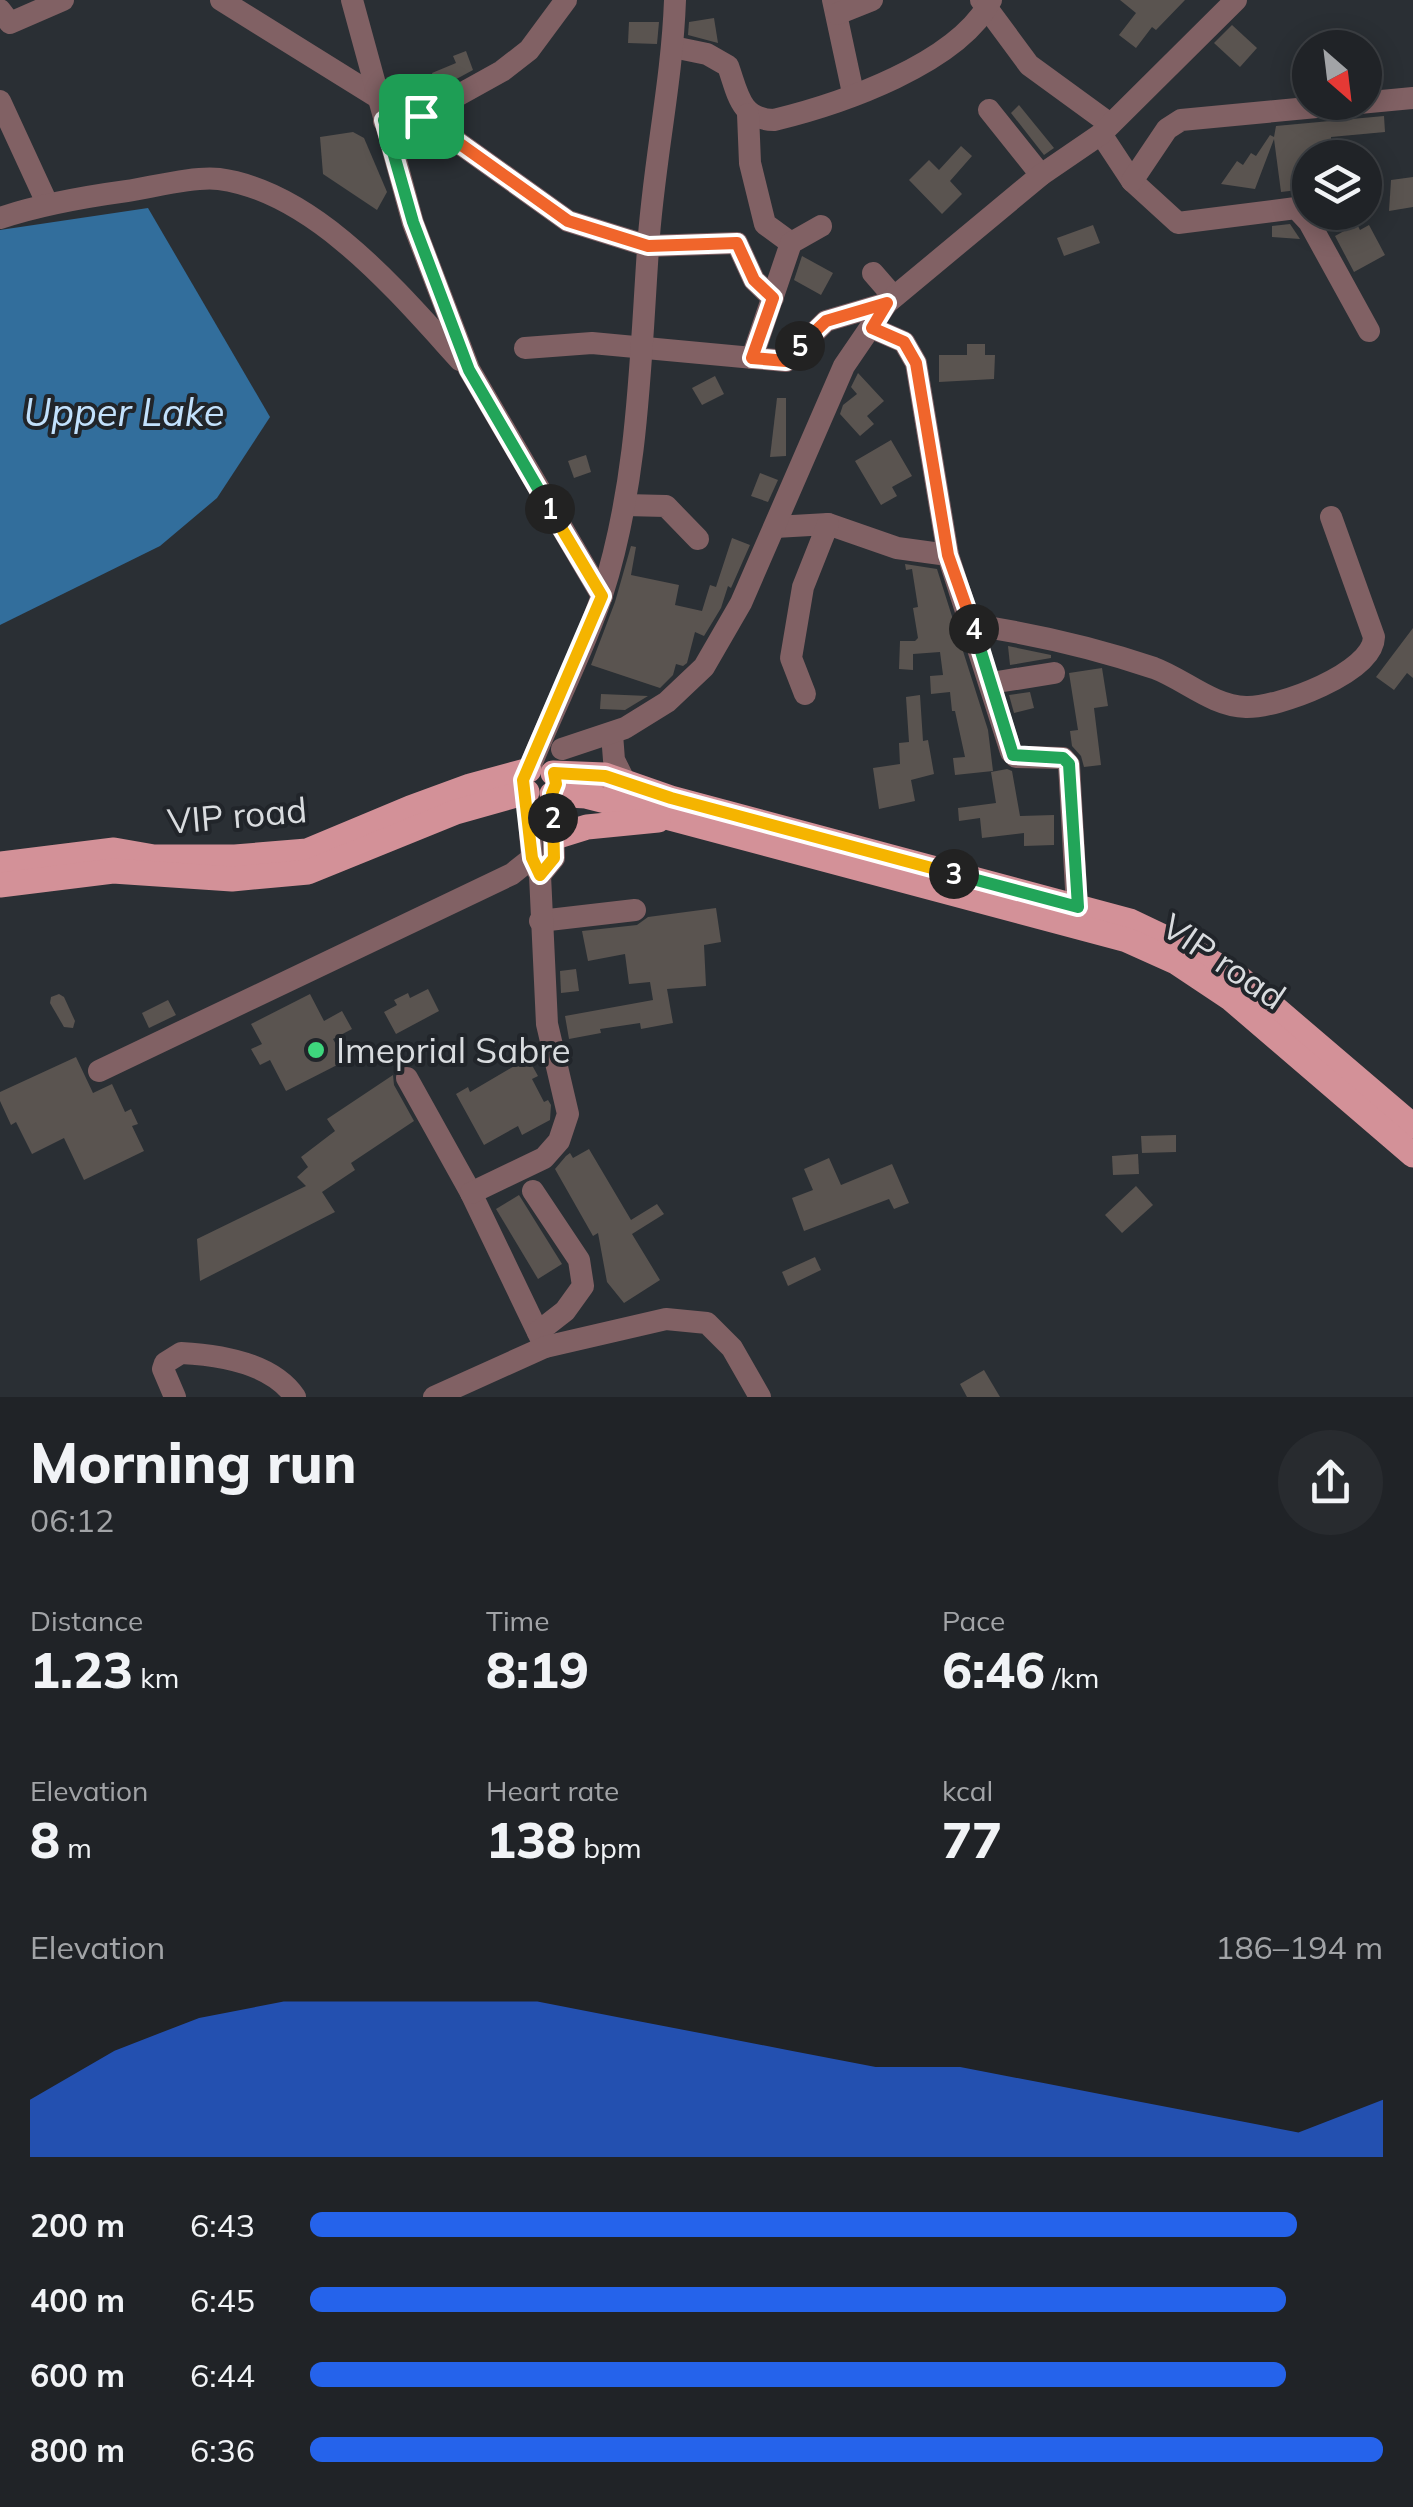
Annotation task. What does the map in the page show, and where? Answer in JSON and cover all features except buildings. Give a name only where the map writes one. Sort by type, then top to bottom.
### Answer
[{"type":"main road","name":"VIP road","points":[[0,864],[114,850],[154,857],[235,857],[307,851],[410,808],[544,776],[593,774],[1130,921],[1241,979],[1413,1126]]},
{"type":"main road","name":"VIP road","points":[[0,885],[114,871],[232,879],[308,872],[544,776],[586,796],[1128,940],[1176,962],[1230,998],[1413,1155]]},
{"type":"main road","points":[[555,837],[587,828],[668,819]]},
{"type":"street","points":[[0,10],[10,23],[63,0]]},
{"type":"street","points":[[222,0],[377,97]]},
{"type":"street","points":[[352,0],[413,222],[469,370],[602,596]]},
{"type":"street","points":[[384,120],[421,116],[502,71],[529,50],[566,0]]},
{"type":"street","points":[[471,1193],[544,1158],[559,1141],[568,1114],[547,1024],[536,866],[544,776],[553,709],[602,596],[625,505],[644,349],[648,246],[674,47],[675,0]]},
{"type":"street","points":[[853,94],[835,7],[872,0]]},
{"type":"street","points":[[544,776],[668,702],[704,667],[741,604],[844,366],[890,300],[1041,175],[1106,129],[1236,0]]},
{"type":"street","points":[[674,47],[707,54],[728,66],[742,107],[762,120],[774,120],[880,86],[930,60],[969,30],[986,3],[1029,65],[1106,129],[1132,181],[1178,223],[1296,208],[1309,222],[1369,331]]},
{"type":"street","points":[[1132,181],[1167,128],[1181,120],[1413,98]]},
{"type":"street","points":[[0,101],[46,203]]},
{"type":"street","points":[[989,110],[1041,175]]},
{"type":"street","points":[[748,114],[750,163],[765,224],[791,243]]},
{"type":"street","points":[[421,116],[568,221],[648,246],[737,243],[754,280],[773,298]]},
{"type":"street","points":[[0,218],[46,203],[215,178],[260,189],[330,231],[375,266],[469,370]]},
{"type":"street","points":[[752,358],[791,243],[821,226]]},
{"type":"street","points":[[873,273],[890,300]]},
{"type":"street","points":[[525,348],[592,343],[786,361],[826,321],[890,300]]},
{"type":"street","points":[[872,328],[904,342],[916,363],[948,555],[1013,755],[1063,758],[1069,764],[1078,907]]},
{"type":"street","points":[[625,505],[666,506],[698,539]]},
{"type":"street","points":[[973,625],[1054,640],[1153,668],[1229,704],[1246,707],[1290,698],[1339,678],[1359,664],[1374,645],[1331,517]]},
{"type":"street","points":[[774,527],[828,524],[896,548],[948,555]]},
{"type":"street","points":[[805,694],[791,658],[803,586],[828,524]]},
{"type":"street","points":[[991,683],[1054,673]]},
{"type":"street","points":[[99,1071],[512,874],[554,858],[555,837],[544,776],[553,709]]},
{"type":"street","points":[[612,734],[614,760],[625,782]]},
{"type":"street","points":[[540,920],[635,910]]},
{"type":"street","points":[[407,1078],[471,1193],[542,1340]]},
{"type":"street","points":[[434,1397],[483,1386],[542,1340],[577,1299],[583,1286],[583,1269],[534,1190]]},
{"type":"street","points":[[542,1340],[666,1319],[707,1323],[732,1348],[760,1397]]},
{"type":"street","points":[[175,1397],[162,1369],[181,1353],[238,1361],[272,1376],[296,1397]]},
{"type":"water","name":"Upper Lake","points":[[148,208],[270,417],[217,498],[160,546],[0,625],[0,230]]},
{"type":"place","name":"Imeprial Sabre","points":[[316,1050]]},
{"type":"route","points":[[421,116],[568,221],[648,246],[737,243],[754,280],[773,298],[752,358],[786,361],[826,321],[887,303],[872,328],[904,342],[916,363],[948,555],[1011,752],[1016,757],[1063,758],[1069,764],[1078,907],[581,772],[554,773],[554,858],[540,875],[532,858],[523,780],[602,596],[469,370],[413,222],[384,120],[421,116]]}]
